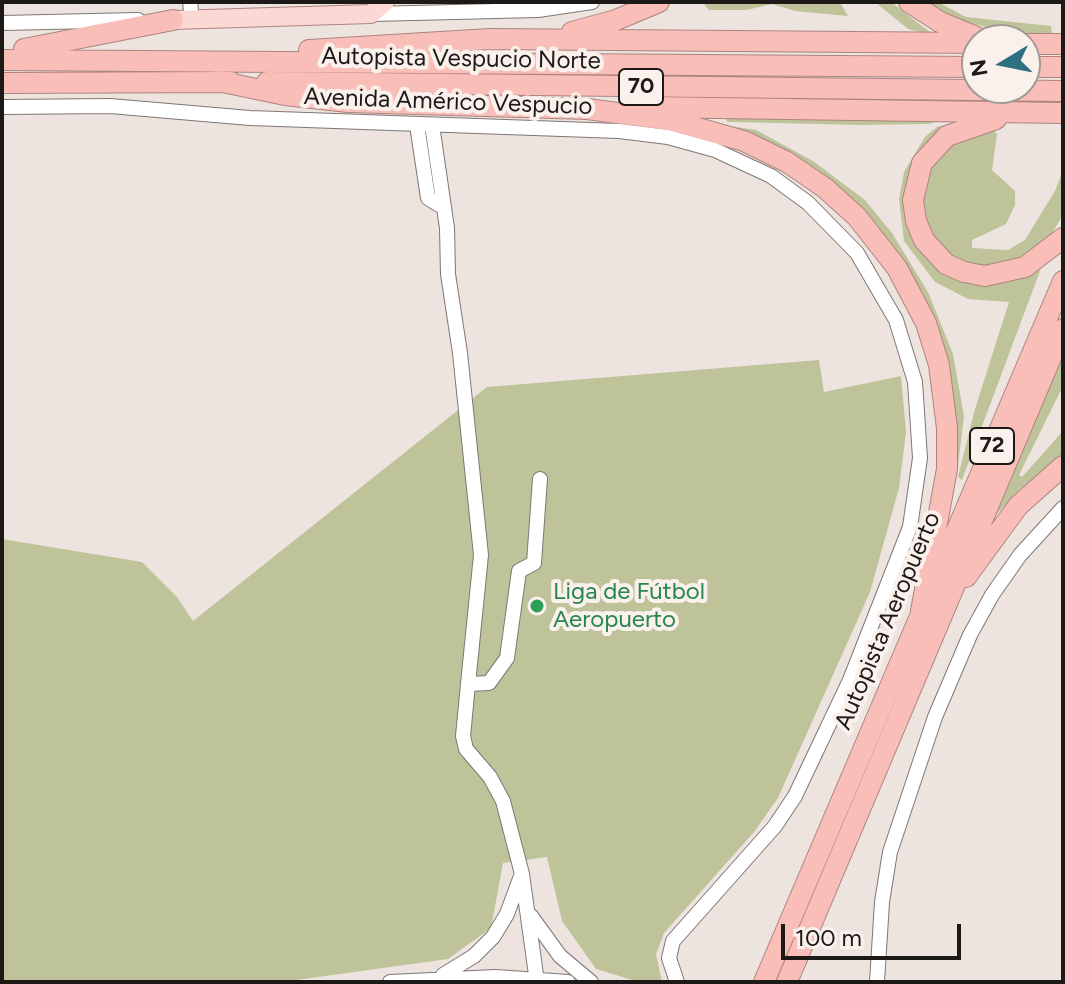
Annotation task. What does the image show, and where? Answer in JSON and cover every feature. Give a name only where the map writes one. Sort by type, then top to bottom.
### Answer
[{"type":"highway","points":[[531,39],[616,20],[659,2]]},
{"type":"highway","points":[[909,2],[940,22],[961,30]]},
{"type":"highway","points":[[2,54],[185,14]]},
{"type":"highway","points":[[242,60],[356,45],[531,39],[961,43]]},
{"type":"highway","points":[[1041,44],[1063,44]]},
{"type":"highway","name":"Autopista Vespucio Norte","points":[[2,60],[961,67]]},
{"type":"highway","points":[[1041,67],[1063,67]]},
{"type":"highway","points":[[218,81],[285,95],[348,102],[587,109],[692,106],[1063,113]]},
{"type":"highway","name":"Autopista Vespucio Norte","points":[[2,83],[218,81],[1063,91]]},
{"type":"highway","points":[[587,109],[684,123],[766,151],[807,175],[842,202],[872,234],[897,268],[918,304],[933,344],[943,386],[947,428],[945,488],[929,616]]},
{"type":"highway","points":[[1027,112],[965,127],[933,148],[916,180],[916,221],[924,240],[938,257],[973,275],[1016,271],[1044,255],[1063,238]]},
{"type":"highway","name":"Autopista Aeropuerto","points":[[787,982],[1063,281]]},
{"type":"highway","name":"Autopista Aeropuerto","points":[[764,982],[1063,329]]},
{"type":"highway","points":[[929,616],[1004,523],[1063,466]]},
{"type":"main road","points":[[185,14],[378,8]]},
{"type":"street","points":[[425,2],[443,12]]},
{"type":"street","points":[[378,8],[443,12],[538,10],[592,2]]},
{"type":"street","points":[[2,23],[185,14]]},
{"type":"street","name":"Avenida Américo Vespucio","points":[[2,107],[110,106],[250,118],[644,133],[700,144],[752,165],[808,203],[857,253],[889,303],[910,359],[920,405],[917,495],[904,547],[850,680],[795,796],[775,826],[673,941],[669,958],[677,982]]},
{"type":"street","points":[[425,125],[428,198],[444,208],[448,274],[460,353],[481,555],[463,736],[466,749],[490,777],[503,801],[522,874],[537,980]]},
{"type":"street","points":[[468,684],[489,683],[507,658],[519,571],[534,563],[540,479]]},
{"type":"street","points":[[877,982],[882,902],[890,852],[935,717],[970,635],[992,595],[1020,555],[1063,508]]},
{"type":"street","points":[[435,978],[463,965],[493,937],[507,914],[522,874]]},
{"type":"street","points":[[528,912],[560,956],[591,982]]},
{"type":"street","points":[[390,982],[435,978],[568,982]]},
{"type":"green space","points":[[702,2],[840,2],[848,16],[795,11],[772,4],[747,10],[709,10]]},
{"type":"green space","points":[[875,2],[891,2],[935,36],[908,29]]},
{"type":"green space","points":[[925,2],[938,2],[966,17],[1032,24],[972,24],[958,21]]},
{"type":"green space","points":[[1041,25],[1051,26],[1052,34],[1041,34]]},
{"type":"green space","points":[[726,116],[943,118],[929,124],[860,125],[727,122]]},
{"type":"green space","points":[[959,121],[909,180],[945,268],[1039,267],[1040,271],[962,480],[958,477],[975,409],[1009,302],[968,299],[935,282],[904,241],[899,199],[904,172],[925,137],[937,127]]},
{"type":"green space","points":[[709,123],[756,130],[813,161],[865,200],[892,233],[928,292],[953,354],[964,416],[958,465],[953,472],[951,398],[880,234]]},
{"type":"green space","points":[[992,128],[997,134],[992,170],[1015,191],[1015,205],[1006,224],[972,240],[972,248],[1008,250],[1025,240],[1055,191],[1063,170],[1063,215],[1048,240],[1034,254],[998,268],[959,263],[931,238],[921,202],[929,166],[954,140]]},
{"type":"green space","points":[[1063,345],[1063,386],[1019,475],[1022,477],[1063,431],[1063,456],[1021,488],[994,517]]},
{"type":"green space","name":"Liga de Fútbol Aeropuerto","points":[[819,360],[824,392],[901,376],[906,432],[899,488],[870,592],[778,798],[754,832],[664,933],[656,954],[662,982],[639,982],[596,969],[562,921],[547,857],[503,863],[491,928],[448,959],[282,982],[2,982],[2,539],[142,562],[177,597],[193,621],[487,387]]},
{"type":"place","name":"Liga de Fútbol Aeropuerto","points":[[537,606]]}]
